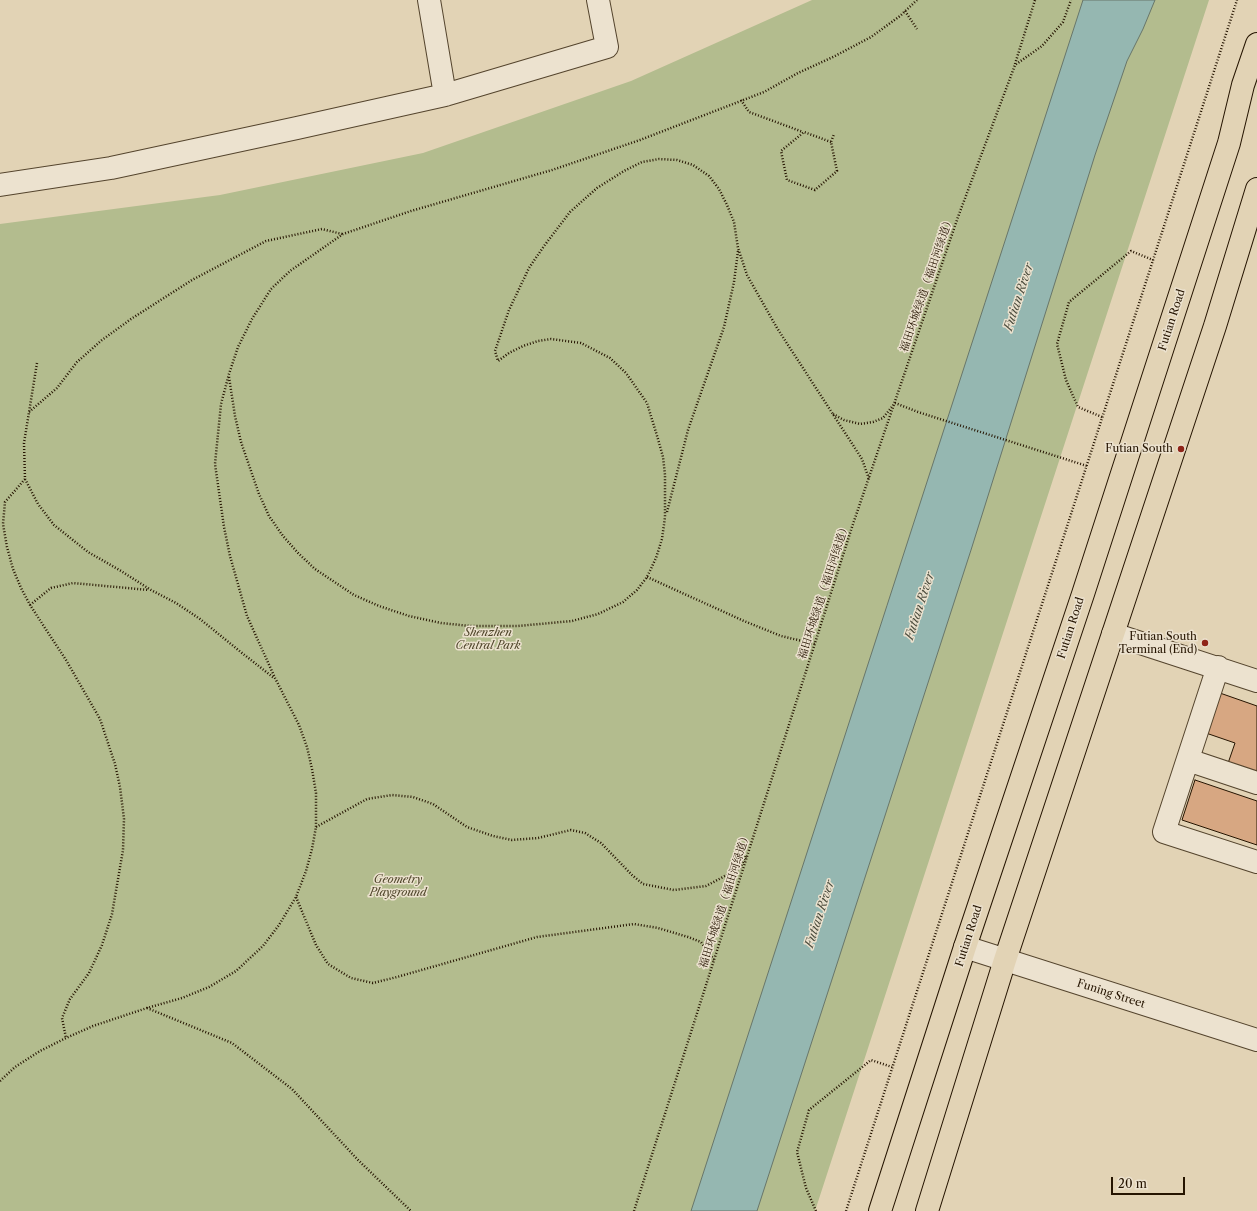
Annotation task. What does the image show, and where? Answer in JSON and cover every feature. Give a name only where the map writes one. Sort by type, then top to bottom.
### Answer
[{"type":"main road","name":"Futian Road","points":[[880,1211],[965,947],[1083,594],[1229,143],[1243,85],[1257,44]]},
{"type":"main road","points":[[927,1211],[1005,960],[1215,326],[1257,189]]},
{"type":"street","points":[[429,0],[445,95]]},
{"type":"street","points":[[0,185],[111,168],[445,95],[607,47],[598,0]]},
{"type":"street","points":[[1113,634],[1218,667],[1257,681]]},
{"type":"street","points":[[1218,667],[1164,832],[1257,862]]},
{"type":"street","points":[[1188,760],[1257,783]]},
{"type":"street","name":"Funing Street","points":[[965,947],[1257,1040]]},
{"type":"path","points":[[0,1081],[21,1063],[40,1051],[66,1038],[93,1026],[182,998],[209,987],[236,971],[263,946],[280,925],[296,897],[308,864],[316,828],[316,793],[307,747],[299,725],[275,678],[247,616],[230,556],[218,494],[215,464],[221,404],[229,374],[238,347],[248,326],[271,289],[290,271],[343,234],[411,211],[596,156],[764,92],[798,73],[871,37],[917,0]]},
{"type":"path","name":"福田环城绿道（福田河绿道）","points":[[634,1211],[869,479],[958,217],[1015,65],[1035,0]]},
{"type":"path","points":[[1015,65],[1042,46],[1059,27],[1063,22],[1071,0]]},
{"type":"path","points":[[846,1211],[1237,0]]},
{"type":"path","points":[[905,11],[917,29]]},
{"type":"path","points":[[742,100],[749,112],[831,142]]},
{"type":"path","points":[[804,132],[781,151],[787,180],[815,190],[837,171],[831,142],[834,134]]},
{"type":"path","points":[[666,517],[665,475],[663,457],[657,432],[647,403],[626,373],[610,358],[595,349],[581,343],[564,340],[551,339],[538,341],[509,353],[498,362],[495,352],[509,310],[529,268],[570,212],[597,188],[624,171],[642,162],[659,159],[677,160],[693,165],[709,176],[719,189],[734,222],[738,248],[747,276],[760,300],[862,459],[869,479]]},
{"type":"path","points":[[29,412],[57,388],[77,362],[102,340],[131,319],[192,280],[266,241],[322,229],[343,234]]},
{"type":"path","points":[[229,374],[235,416],[241,442],[259,494],[269,516],[283,536],[298,554],[315,569],[354,595],[379,606],[409,616],[441,623],[470,626],[518,626],[572,621],[598,614],[623,602],[637,590],[647,577],[656,558],[662,539],[666,517],[688,430],[724,327],[734,282],[738,248]]},
{"type":"path","points":[[1102,416],[1078,407],[1066,380],[1057,344],[1069,302],[1131,251],[1153,260]]},
{"type":"path","points":[[37,363],[24,443],[25,479],[38,504],[54,525],[88,552],[151,590],[176,603],[200,619],[275,678]]},
{"type":"path","points":[[832,413],[844,420],[860,424],[873,422],[883,418],[895,403],[918,412],[1087,466]]},
{"type":"path","points":[[25,479],[5,502],[3,524],[13,569],[30,605],[66,660],[100,719],[116,764],[124,819],[123,850],[112,914],[102,945],[92,966],[70,999],[62,1018],[66,1038]]},
{"type":"path","points":[[647,577],[781,636],[815,644]]},
{"type":"path","points":[[30,605],[51,588],[73,583],[151,590]]},
{"type":"path","points":[[316,828],[368,799],[392,796],[413,797],[433,804],[467,827],[493,836],[512,840],[538,838],[571,830],[585,833],[601,843],[632,875],[643,884],[674,890],[706,886],[740,868],[751,846]]},
{"type":"path","points":[[296,897],[316,945],[328,964],[351,978],[373,983],[397,978],[537,936],[634,924],[658,928],[688,936],[701,942],[714,960]]},
{"type":"path","points":[[147,1008],[232,1043],[244,1052],[292,1089],[358,1160],[411,1211]]},
{"type":"path","points":[[816,1211],[806,1188],[798,1152],[810,1110],[871,1060],[892,1067]]},
{"type":"green space","name":"Shenzhen Central Park","points":[[812,0],[1209,0],[815,1211],[0,1211],[0,224],[220,195],[423,153],[631,81]]},
{"type":"water","name":"Futian River","points":[[1083,0],[1155,0],[1127,61],[1095,155],[971,550],[757,1211],[691,1211]]},
{"type":"building","points":[[1217,692],[1257,706],[1257,783],[1225,772],[1235,743],[1203,732]]},
{"type":"building","points":[[1195,780],[1257,801],[1257,845],[1182,820]]},
{"type":"place","name":"Futian South","points":[[1181,449]]},
{"type":"place","name":"Futian South Terminal (End)","points":[[1205,643]]},
{"type":"park label","name":"Geometry Playground","points":[[398,886]]}]
